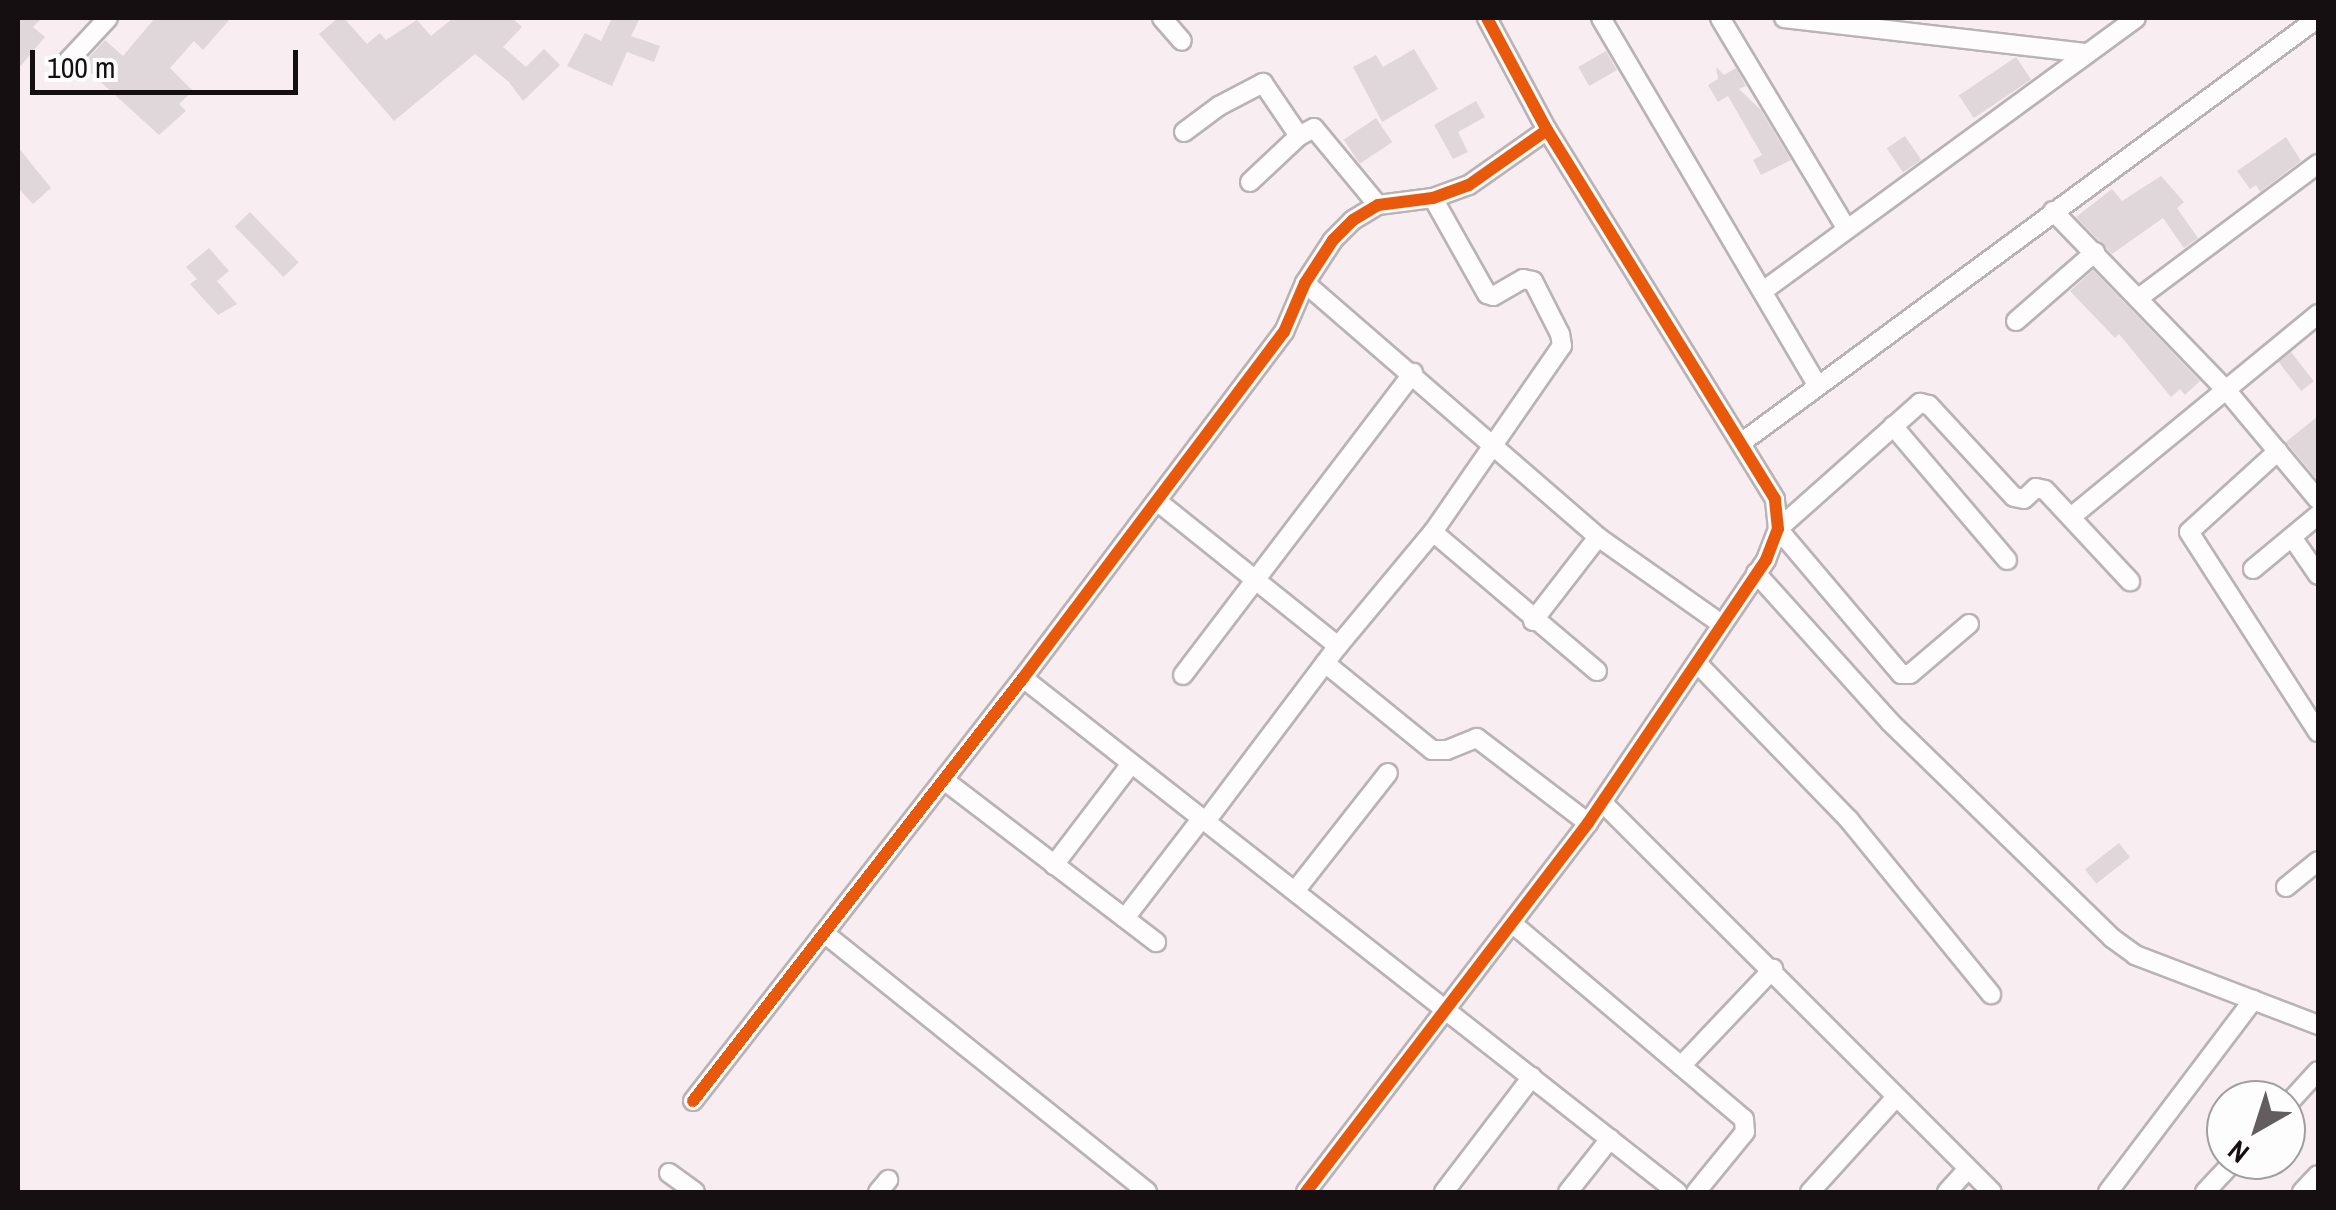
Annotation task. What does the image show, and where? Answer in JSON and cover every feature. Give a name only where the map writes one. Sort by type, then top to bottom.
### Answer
[{"type":"street","points":[[67,62],[108,18]]},
{"type":"street","points":[[1162,18],[1182,42]]},
{"type":"street","points":[[1487,18],[1547,130],[1775,498],[1778,529],[1901,674],[1910,674],[1969,624]]},
{"type":"street","points":[[1601,18],[1818,386]]},
{"type":"street","points":[[1720,18],[1847,229]]},
{"type":"street","points":[[1784,18],[2087,53]]},
{"type":"street","points":[[1763,291],[2136,18]]},
{"type":"street","points":[[1741,443],[2318,18]]},
{"type":"street","points":[[1184,132],[1219,106],[1263,84],[1299,136]]},
{"type":"street","points":[[1250,182],[1309,129],[1320,132],[1378,205]]},
{"type":"street","points":[[693,1101],[1023,678],[1284,332],[1304,283],[1333,240],[1353,220],[1378,205],[1432,198],[1469,185],[1547,130]]},
{"type":"street","points":[[2140,297],[2315,174]]},
{"type":"street","points":[[1125,918],[1324,663],[1433,532],[1562,346],[1560,334],[1528,278],[1487,294],[1432,198]]},
{"type":"street","points":[[2054,211],[2227,390],[2318,500]]},
{"type":"street","points":[[2016,321],[2095,252]]},
{"type":"street","points":[[1304,283],[1413,373],[1598,538],[1720,623]]},
{"type":"street","points":[[2072,517],[2318,314]]},
{"type":"street","points":[[1183,675],[1413,373]]},
{"type":"street","points":[[1306,1192],[1588,823],[1756,573],[1778,529],[1924,402],[2014,497],[2024,499],[2041,488],[2130,581]]},
{"type":"street","points":[[1892,426],[2007,560]]},
{"type":"street","points":[[2278,451],[2189,532],[2318,732]]},
{"type":"street","points":[[1157,501],[1338,646]]},
{"type":"street","points":[[2253,569],[2318,515]]},
{"type":"street","points":[[1433,532],[1532,621],[1597,671]]},
{"type":"street","points":[[2292,537],[2318,575]]},
{"type":"street","points":[[1532,621],[1598,538]]},
{"type":"street","points":[[1756,573],[1890,722],[2112,938],[2135,956],[2318,1025]]},
{"type":"street","points":[[1697,662],[1849,820],[1991,994]]},
{"type":"street","points":[[1324,663],[1432,750],[1447,750],[1477,738],[1588,823]]},
{"type":"street","points":[[1023,678],[1677,1192]]},
{"type":"street","points":[[1054,865],[1130,764]]},
{"type":"street","points":[[1296,891],[1388,773]]},
{"type":"street","points":[[944,780],[1156,942]]},
{"type":"street","points":[[1605,805],[1992,1192]]},
{"type":"street","points":[[2286,887],[2318,860]]},
{"type":"street","points":[[1513,924],[1746,1125],[1696,1192]]},
{"type":"street","points":[[824,933],[1147,1192]]},
{"type":"street","points":[[1681,1066],[1773,969]]},
{"type":"street","points":[[2108,1192],[2253,1000]]},
{"type":"street","points":[[1444,1192],[1532,1077]]},
{"type":"street","points":[[1810,1192],[1896,1096]]},
{"type":"street","points":[[1568,1192],[1610,1138]]},
{"type":"street","points":[[1947,1192],[1968,1168]]},
{"type":"street","points":[[669,1172],[696,1192]]},
{"type":"street","points":[[2302,1192],[2318,1175]]},
{"type":"building","points":[[18,18],[42,18],[33,27],[45,37],[18,69]]},
{"type":"building","points":[[155,18],[231,18],[203,50],[194,41],[170,68],[193,91],[179,104],[186,111],[159,135],[82,65],[105,40],[123,56]]},
{"type":"building","points":[[338,18],[344,18],[367,44],[380,33],[386,40],[417,20],[431,36],[453,18],[512,18],[522,27],[503,47],[526,67],[544,49],[560,65],[523,101],[509,82],[475,54],[394,121],[319,34]]},
{"type":"building","points":[[612,18],[640,18],[631,36],[660,46],[654,62],[627,52],[612,86],[567,66],[585,33],[601,41]]},
{"type":"building","points":[[1414,49],[1438,89],[1382,122],[1353,67],[1376,55],[1383,67]]},
{"type":"building","points":[[1606,51],[1617,70],[1589,86],[1578,67]]},
{"type":"building","points":[[2016,57],[2031,79],[1974,118],[1959,96]]},
{"type":"building","points":[[1716,67],[1724,75],[1736,68],[1746,86],[1739,89],[1761,110],[1791,160],[1761,175],[1753,160],[1762,155],[1728,96],[1718,102],[1708,85],[1718,79]]},
{"type":"building","points":[[1476,101],[1485,117],[1458,132],[1468,152],[1453,159],[1434,125]]},
{"type":"building","points":[[1376,118],[1392,142],[1360,164],[1344,140]]},
{"type":"building","points":[[1905,136],[1921,160],[1903,172],[1887,148]]},
{"type":"building","points":[[2286,137],[2301,161],[2260,192],[2256,185],[2250,189],[2237,171]]},
{"type":"building","points":[[18,147],[51,188],[33,204],[18,188]]},
{"type":"building","points":[[2161,176],[2184,202],[2177,208],[2198,238],[2184,248],[2163,218],[2112,254],[2076,217],[2112,189],[2122,201]]},
{"type":"building","points":[[250,212],[299,262],[284,277],[235,227]]},
{"type":"building","points":[[209,248],[229,271],[217,281],[237,304],[218,315],[190,284],[197,279],[186,267]]},
{"type":"building","points":[[2093,270],[2200,381],[2185,395],[2180,389],[2171,397],[2119,334],[2115,338],[2070,291]]},
{"type":"building","points":[[2291,352],[2314,381],[2301,391],[2278,362]]},
{"type":"building","points":[[2318,416],[2318,475],[2315,477],[2286,442]]},
{"type":"building","points":[[2119,843],[2130,857],[2096,884],[2085,869]]},
{"type":"cycle path","points":[[1306,1192],[1588,823],[1766,560],[1778,529],[1775,499],[1547,130],[1487,18]]},
{"type":"cycle path","points":[[693,1101],[1023,678],[1284,332],[1305,283],[1333,240],[1353,220],[1378,205],[1433,198],[1469,185],[1547,130]]}]
